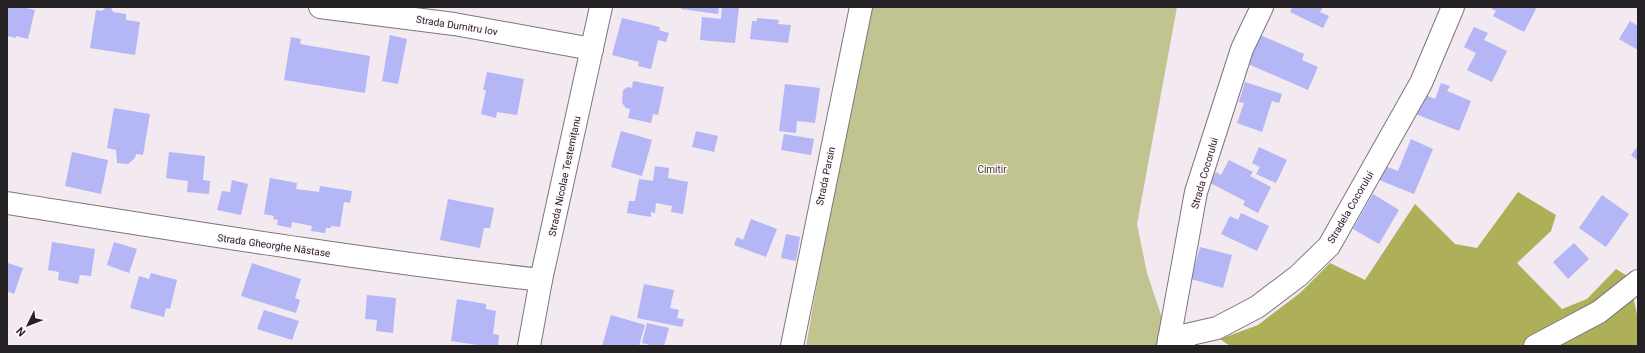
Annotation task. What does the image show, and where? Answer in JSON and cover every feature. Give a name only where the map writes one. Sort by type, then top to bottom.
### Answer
[{"type":"street","name":"Strada Dumitru Iov","points":[[320,7],[454,24],[592,48]]},
{"type":"street","name":"Strada Nicolae Testemițanu","points":[[529,346],[541,280],[601,7]]},
{"type":"street","name":"Strada Parsin","points":[[792,346],[861,7]]},
{"type":"street","name":"Strada Cocorului","points":[[1174,344],[1196,192],[1242,49],[1262,7]]},
{"type":"street","name":"Stradela Cocorului","points":[[1174,344],[1217,328],[1257,307],[1298,276],[1329,246],[1422,83],[1452,7]]},
{"type":"street","name":"Strada Gheorghe Năstase","points":[[7,203],[239,240],[428,267],[541,280]]},
{"type":"street","points":[[1535,346],[1599,312],[1638,281]]},
{"type":"green space","name":"Cimitir","points":[[866,7],[1177,7],[1137,224],[1147,273],[1162,318],[1159,346],[806,346]]},
{"type":"green space","points":[[1518,192],[1556,215],[1551,231],[1517,263],[1562,309],[1587,299],[1616,269],[1629,277],[1638,319],[1638,346],[1230,346],[1220,339],[1258,325],[1300,293],[1330,263],[1365,280],[1415,204],[1455,244],[1477,248]]},
{"type":"building","points":[[7,7],[22,7],[35,10],[28,39],[16,36],[16,38],[7,36]]},
{"type":"building","points":[[106,7],[111,7],[113,12],[126,14],[126,20],[140,22],[135,55],[90,48],[96,10],[102,11]]},
{"type":"building","points":[[682,7],[719,7],[718,14],[681,9]]},
{"type":"building","points":[[722,7],[739,7],[735,43],[700,40],[702,17],[721,19]]},
{"type":"building","points":[[1292,7],[1323,7],[1320,12],[1329,16],[1323,28],[1290,12]]},
{"type":"building","points":[[1489,7],[1537,7],[1524,32],[1493,16],[1496,11]]},
{"type":"building","points":[[622,18],[660,27],[659,30],[669,33],[666,42],[658,40],[651,69],[638,66],[639,62],[612,55]]},
{"type":"building","points":[[757,18],[779,20],[778,24],[791,25],[788,43],[750,39],[752,21],[757,21]]},
{"type":"building","points":[[1630,21],[1638,26],[1638,50],[1619,39]]},
{"type":"building","points":[[1474,27],[1488,33],[1484,40],[1507,51],[1492,82],[1467,70],[1476,53],[1464,47]]},
{"type":"building","points":[[390,35],[407,39],[398,84],[382,81]]},
{"type":"building","points":[[1260,35],[1304,54],[1302,60],[1318,67],[1308,90],[1248,64]]},
{"type":"building","points":[[291,37],[301,39],[300,44],[370,56],[365,93],[284,80]]},
{"type":"building","points":[[487,72],[524,79],[517,115],[497,112],[496,118],[481,114],[486,90],[483,90]]},
{"type":"building","points":[[633,81],[664,87],[658,115],[653,114],[651,123],[628,118],[630,109],[626,108],[622,103],[623,90],[628,87],[632,88]]},
{"type":"building","points":[[1245,82],[1282,94],[1279,103],[1272,101],[1262,132],[1237,123],[1244,103],[1239,102]]},
{"type":"building","points":[[1441,83],[1450,86],[1447,91],[1471,101],[1459,131],[1413,113],[1421,93],[1435,99]]},
{"type":"building","points":[[785,84],[820,88],[815,123],[797,121],[796,133],[779,131]]},
{"type":"building","points":[[114,108],[150,114],[143,155],[136,154],[135,158],[128,164],[117,163],[116,150],[107,148]]},
{"type":"building","points":[[621,131],[652,140],[642,176],[611,167]]},
{"type":"building","points":[[696,131],[718,136],[714,152],[692,147]]},
{"type":"building","points":[[784,134],[814,139],[811,155],[781,150]]},
{"type":"building","points":[[1411,139],[1433,149],[1414,194],[1374,178],[1385,166],[1398,171]]},
{"type":"building","points":[[1638,146],[1638,161],[1631,155]]},
{"type":"building","points":[[1259,147],[1287,160],[1276,183],[1256,174],[1260,167],[1252,163]]},
{"type":"building","points":[[72,152],[108,160],[101,194],[65,186]]},
{"type":"building","points":[[169,152],[205,156],[203,180],[210,181],[209,194],[187,192],[188,181],[166,178]]},
{"type":"building","points":[[1229,160],[1253,172],[1250,176],[1271,187],[1258,213],[1243,205],[1245,201],[1210,183],[1216,172],[1221,175]]},
{"type":"building","points":[[655,166],[669,168],[668,178],[688,182],[683,214],[671,212],[672,206],[656,203],[655,213],[651,212],[651,217],[627,213],[629,201],[635,201],[639,179],[653,181]]},
{"type":"building","points":[[270,178],[297,183],[296,189],[319,192],[320,186],[352,191],[350,203],[344,202],[340,227],[331,226],[331,228],[326,228],[325,233],[311,231],[312,226],[292,222],[291,228],[277,225],[278,220],[273,219],[274,216],[264,214]]},
{"type":"building","points":[[232,180],[248,184],[241,215],[217,210],[222,191],[230,192]]},
{"type":"building","points":[[1373,194],[1399,210],[1379,244],[1353,229]]},
{"type":"building","points":[[1602,195],[1629,214],[1606,247],[1579,228]]},
{"type":"building","points":[[448,199],[494,208],[490,228],[484,228],[480,248],[440,240]]},
{"type":"building","points":[[1241,213],[1269,226],[1257,251],[1221,234],[1230,216],[1238,220]]},
{"type":"building","points":[[751,219],[777,229],[766,257],[734,245],[737,237],[743,240]]},
{"type":"building","points":[[786,234],[800,237],[796,261],[781,258]]},
{"type":"building","points":[[52,242],[95,249],[91,276],[80,275],[78,284],[58,280],[59,272],[48,270]]},
{"type":"building","points":[[114,242],[137,249],[129,273],[107,265]]},
{"type":"building","points":[[1574,243],[1589,259],[1568,279],[1553,262]]},
{"type":"building","points":[[1200,247],[1232,255],[1223,288],[1191,279]]},
{"type":"building","points":[[8,263],[23,268],[14,294],[7,291]]},
{"type":"building","points":[[252,263],[301,279],[295,298],[300,300],[296,313],[241,296]]},
{"type":"building","points":[[151,273],[177,280],[170,309],[166,308],[164,317],[130,308],[139,276],[149,279]]},
{"type":"building","points":[[644,284],[674,290],[670,308],[679,310],[677,318],[684,319],[682,327],[637,318]]},
{"type":"building","points":[[367,295],[396,298],[393,333],[376,331],[377,320],[365,319]]},
{"type":"building","points":[[457,299],[486,304],[486,309],[496,311],[493,334],[499,335],[498,346],[484,346],[451,341]]},
{"type":"building","points":[[264,310],[299,321],[292,340],[257,329]]},
{"type":"building","points":[[611,315],[645,325],[639,346],[602,346]]},
{"type":"building","points":[[647,323],[669,328],[664,346],[654,346],[642,343]]}]
